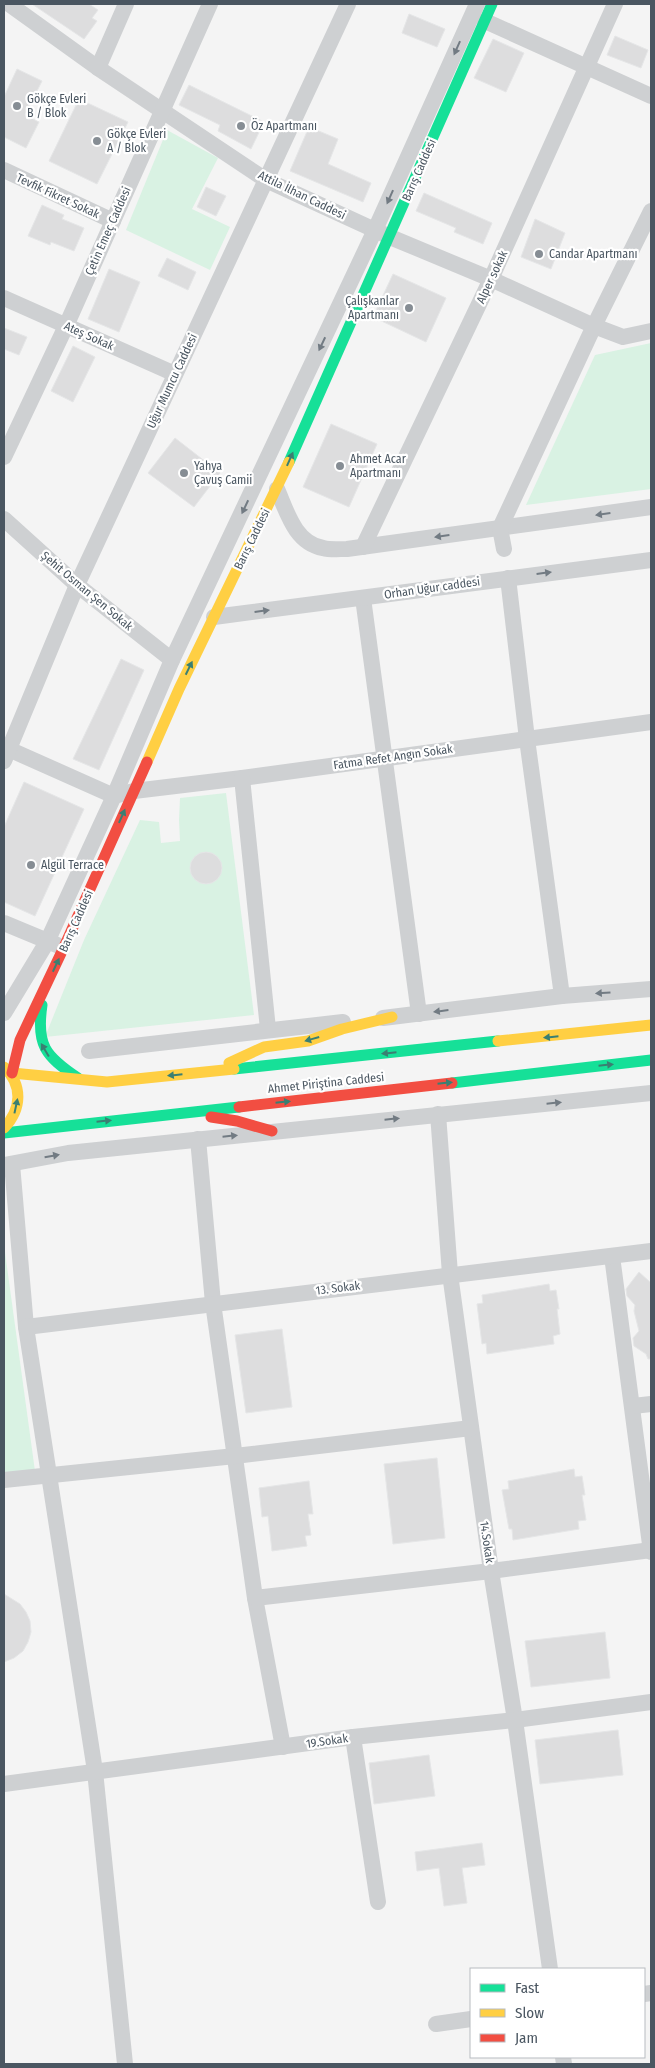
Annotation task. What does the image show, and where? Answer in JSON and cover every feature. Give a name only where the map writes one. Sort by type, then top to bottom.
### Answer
[{"type":"street","points":[[98,68],[126,4]]},
{"type":"street","name":"Çetin Emeç Caddesi","points":[[4,458],[66,326],[210,4]]},
{"type":"street","name":"Uğur Mumcu Caddesi","points":[[6,753],[77,585],[348,4]]},
{"type":"street","name":"Barış Caddesi","points":[[8,1070],[179,689],[277,489],[476,4]]},
{"type":"street","name":"Barış Caddesi","points":[[4,1012],[47,942],[114,796],[172,660],[383,233],[492,4]]},
{"type":"street","name":"Alper sokak","points":[[363,547],[491,279],[615,4]]},
{"type":"street","name":"Attila İlhan Caddesi","points":[[7,8],[266,180],[594,326],[623,337],[651,332]]},
{"type":"street","points":[[485,21],[651,96]]},
{"type":"street","name":"Tevfik Fikret Sokak","points":[[4,170],[113,222]]},
{"type":"street","points":[[504,549],[500,528],[594,326],[651,211]]},
{"type":"street","name":"Ateş Sokak","points":[[4,298],[176,374]]},
{"type":"street","points":[[277,489],[290,520],[302,539],[322,548],[347,549],[651,507]]},
{"type":"street","name":"Şehit Osman Şen Sokak","points":[[4,519],[77,585],[172,660]]},
{"type":"street","name":"Orhan Uğur caddesi","points":[[214,617],[651,560]]},
{"type":"street","points":[[508,578],[562,996]]},
{"type":"street","points":[[363,598],[419,1014]]},
{"type":"street","name":"Fatma Refet Angın Sokak","points":[[114,796],[134,791],[651,722]]},
{"type":"street","points":[[6,753],[114,796]]},
{"type":"street","points":[[242,778],[268,1029]]},
{"type":"street","points":[[4,924],[64,947]]},
{"type":"street","points":[[45,989],[38,1023],[40,1042],[52,1062],[82,1080]]},
{"type":"street","points":[[89,1051],[562,996],[651,989]]},
{"type":"street","points":[[210,1072],[264,1047],[308,1041],[342,1029],[392,1017]]},
{"type":"street","name":"Ahmet Piriştina Caddesi","points":[[8,1070],[107,1082],[651,1025]]},
{"type":"street","name":"Ahmet Piriştina Caddesi","points":[[4,1133],[651,1060]]},
{"type":"street","points":[[4,1128],[14,1116],[18,1104],[18,1092],[8,1070]]},
{"type":"street","points":[[125,2064],[95,1771],[26,1327],[8,1164],[68,1153],[651,1093]]},
{"type":"street","points":[[182,1113],[237,1122],[272,1132]]},
{"type":"street","name":"14.Sokak","points":[[438,1114],[450,1274],[491,1571],[515,1720],[550,1968]]},
{"type":"street","points":[[198,1139],[213,1304],[255,1598],[282,1747]]},
{"type":"street","name":"13. Sokak","points":[[26,1327],[651,1251]]},
{"type":"street","points":[[255,1598],[651,1551],[612,1256]]},
{"type":"street","points":[[633,1406],[651,1404]]},
{"type":"street","points":[[4,1480],[235,1456],[471,1428]]},
{"type":"street","name":"19.Sokak","points":[[4,1784],[353,1737],[515,1720],[651,1702]]},
{"type":"street","points":[[353,1737],[378,1902]]},
{"type":"street","points":[[436,2024],[470,2019]]},
{"type":"green space","points":[[167,130],[218,158],[192,209],[230,227],[210,270],[126,230]]},
{"type":"green space","points":[[651,343],[651,489],[526,505],[595,355]]},
{"type":"green space","points":[[226,793],[254,1015],[45,1037],[84,940],[140,820],[159,822],[161,843],[180,841],[180,798]]},
{"type":"green space","points":[[4,1245],[35,1471],[4,1473]]},
{"type":"building","points":[[32,4],[89,4],[98,10],[92,18],[97,21],[84,39]]},
{"type":"building","points":[[409,14],[445,29],[437,47],[402,33]]},
{"type":"building","points":[[615,36],[648,50],[641,68],[607,55]]},
{"type":"building","points":[[493,39],[524,53],[506,92],[474,78]]},
{"type":"building","name":"Gökçe Evleri B / Blok","points":[[17,69],[42,81],[25,115],[39,122],[26,148],[4,137],[4,97]]},
{"type":"building","points":[[189,85],[264,122],[251,149],[218,131],[220,125],[179,105]]},
{"type":"building","name":"Gökçe Evleri A / Blok","points":[[79,99],[128,122],[97,184],[49,161]]},
{"type":"building","points":[[309,127],[338,139],[328,164],[371,183],[363,202],[290,171]]},
{"type":"building","points":[[206,187],[226,196],[216,216],[197,207]]},
{"type":"building","points":[[424,193],[492,223],[483,244],[454,232],[456,228],[416,211]]},
{"type":"building","points":[[42,205],[64,215],[62,219],[84,228],[74,251],[51,242],[50,245],[28,236]]},
{"type":"building","points":[[535,219],[565,233],[551,269],[521,257]]},
{"type":"building","points":[[167,258],[196,272],[188,290],[158,276]]},
{"type":"building","points":[[109,269],[140,282],[119,332],[88,319]]},
{"type":"building","name":"Çalışkanlar Apartmanı","points":[[393,274],[446,298],[426,342],[373,317]]},
{"type":"building","points":[[4,328],[27,337],[19,355],[4,349]]},
{"type":"building","points":[[73,346],[95,357],[73,402],[51,391]]},
{"type":"building","name":"Ahmet Acar Apartmanı","points":[[331,424],[377,444],[349,507],[303,487]]},
{"type":"building","name":"Yahya Çavuş Camii","points":[[175,438],[220,473],[194,507],[148,473]]},
{"type":"building","points":[[121,659],[144,670],[99,770],[73,759]]},
{"type":"building","name":"Algül Terrace","points":[[24,782],[84,809],[35,916],[4,902],[4,827]]},
{"type":"building","points":[[206,852],[217,857],[222,868],[217,879],[206,884],[195,879],[190,868],[195,857]]},
{"type":"building","points":[[639,1272],[651,1283],[651,1359],[648,1359],[646,1354],[634,1346],[633,1338],[639,1331],[634,1311],[635,1305],[627,1296],[626,1289]]},
{"type":"building","points":[[549,1284],[550,1291],[556,1290],[559,1309],[557,1309],[560,1334],[553,1336],[554,1344],[487,1354],[486,1343],[482,1344],[477,1304],[483,1303],[482,1295]]},
{"type":"building","points":[[282,1329],[292,1407],[246,1413],[235,1335]]},
{"type":"building","points":[[437,1458],[445,1538],[393,1544],[384,1464]]},
{"type":"building","points":[[574,1469],[575,1477],[582,1476],[585,1495],[582,1495],[586,1520],[578,1521],[579,1529],[513,1540],[512,1529],[509,1529],[502,1490],[509,1489],[508,1481]]},
{"type":"building","points":[[309,1481],[313,1514],[308,1514],[311,1535],[305,1536],[307,1546],[272,1551],[268,1516],[262,1517],[259,1488]]},
{"type":"building","points":[[4,1594],[20,1604],[26,1612],[30,1621],[31,1632],[23,1651],[14,1658],[4,1662]]},
{"type":"building","points":[[605,1632],[610,1678],[531,1687],[525,1641]]},
{"type":"building","points":[[618,1730],[623,1775],[540,1784],[535,1740]]},
{"type":"building","points":[[429,1755],[435,1796],[374,1804],[369,1763]]},
{"type":"building","points":[[482,1843],[485,1865],[462,1868],[467,1903],[444,1906],[439,1868],[417,1871],[415,1852]]},
{"type":"traffic: fast","points":[[289,462],[492,4]]},
{"type":"traffic: fast","points":[[42,1005],[40,1030],[45,1048],[58,1063],[78,1078]]},
{"type":"traffic: fast","points":[[234,1069],[498,1041]]},
{"type":"traffic: fast","points":[[452,1083],[651,1060]]},
{"type":"traffic: fast","points":[[4,1133],[239,1107]]},
{"type":"traffic: slow","points":[[147,762],[179,689],[289,462]]},
{"type":"traffic: slow","points":[[229,1063],[264,1047],[308,1041],[342,1029],[392,1017]]},
{"type":"traffic: slow","points":[[498,1041],[651,1025]]},
{"type":"traffic: slow","points":[[4,1067],[15,1081],[18,1097],[14,1113],[4,1128]]},
{"type":"traffic: slow","points":[[12,1073],[107,1082],[234,1069]]},
{"type":"traffic: jam","points":[[12,1073],[20,1040],[147,762]]},
{"type":"traffic: jam","points":[[239,1107],[452,1083]]},
{"type":"traffic: jam","points":[[211,1117],[237,1121],[272,1131]]},
{"type":"place","name":"Gökçe Evleri B / Blok","points":[[17,106]]},
{"type":"place","name":"Öz Apartmanı","points":[[241,126]]},
{"type":"place","name":"Gökçe Evleri A / Blok","points":[[97,141]]},
{"type":"place","name":"Candar Apartmanı","points":[[539,254]]},
{"type":"place","name":"Çalışkanlar Apartmanı","points":[[409,308]]},
{"type":"place","name":"Ahmet Acar Apartmanı","points":[[340,466]]},
{"type":"place","name":"Yahya Çavuş Camii","points":[[184,473]]},
{"type":"place","name":"Algül Terrace","points":[[31,865]]}]
